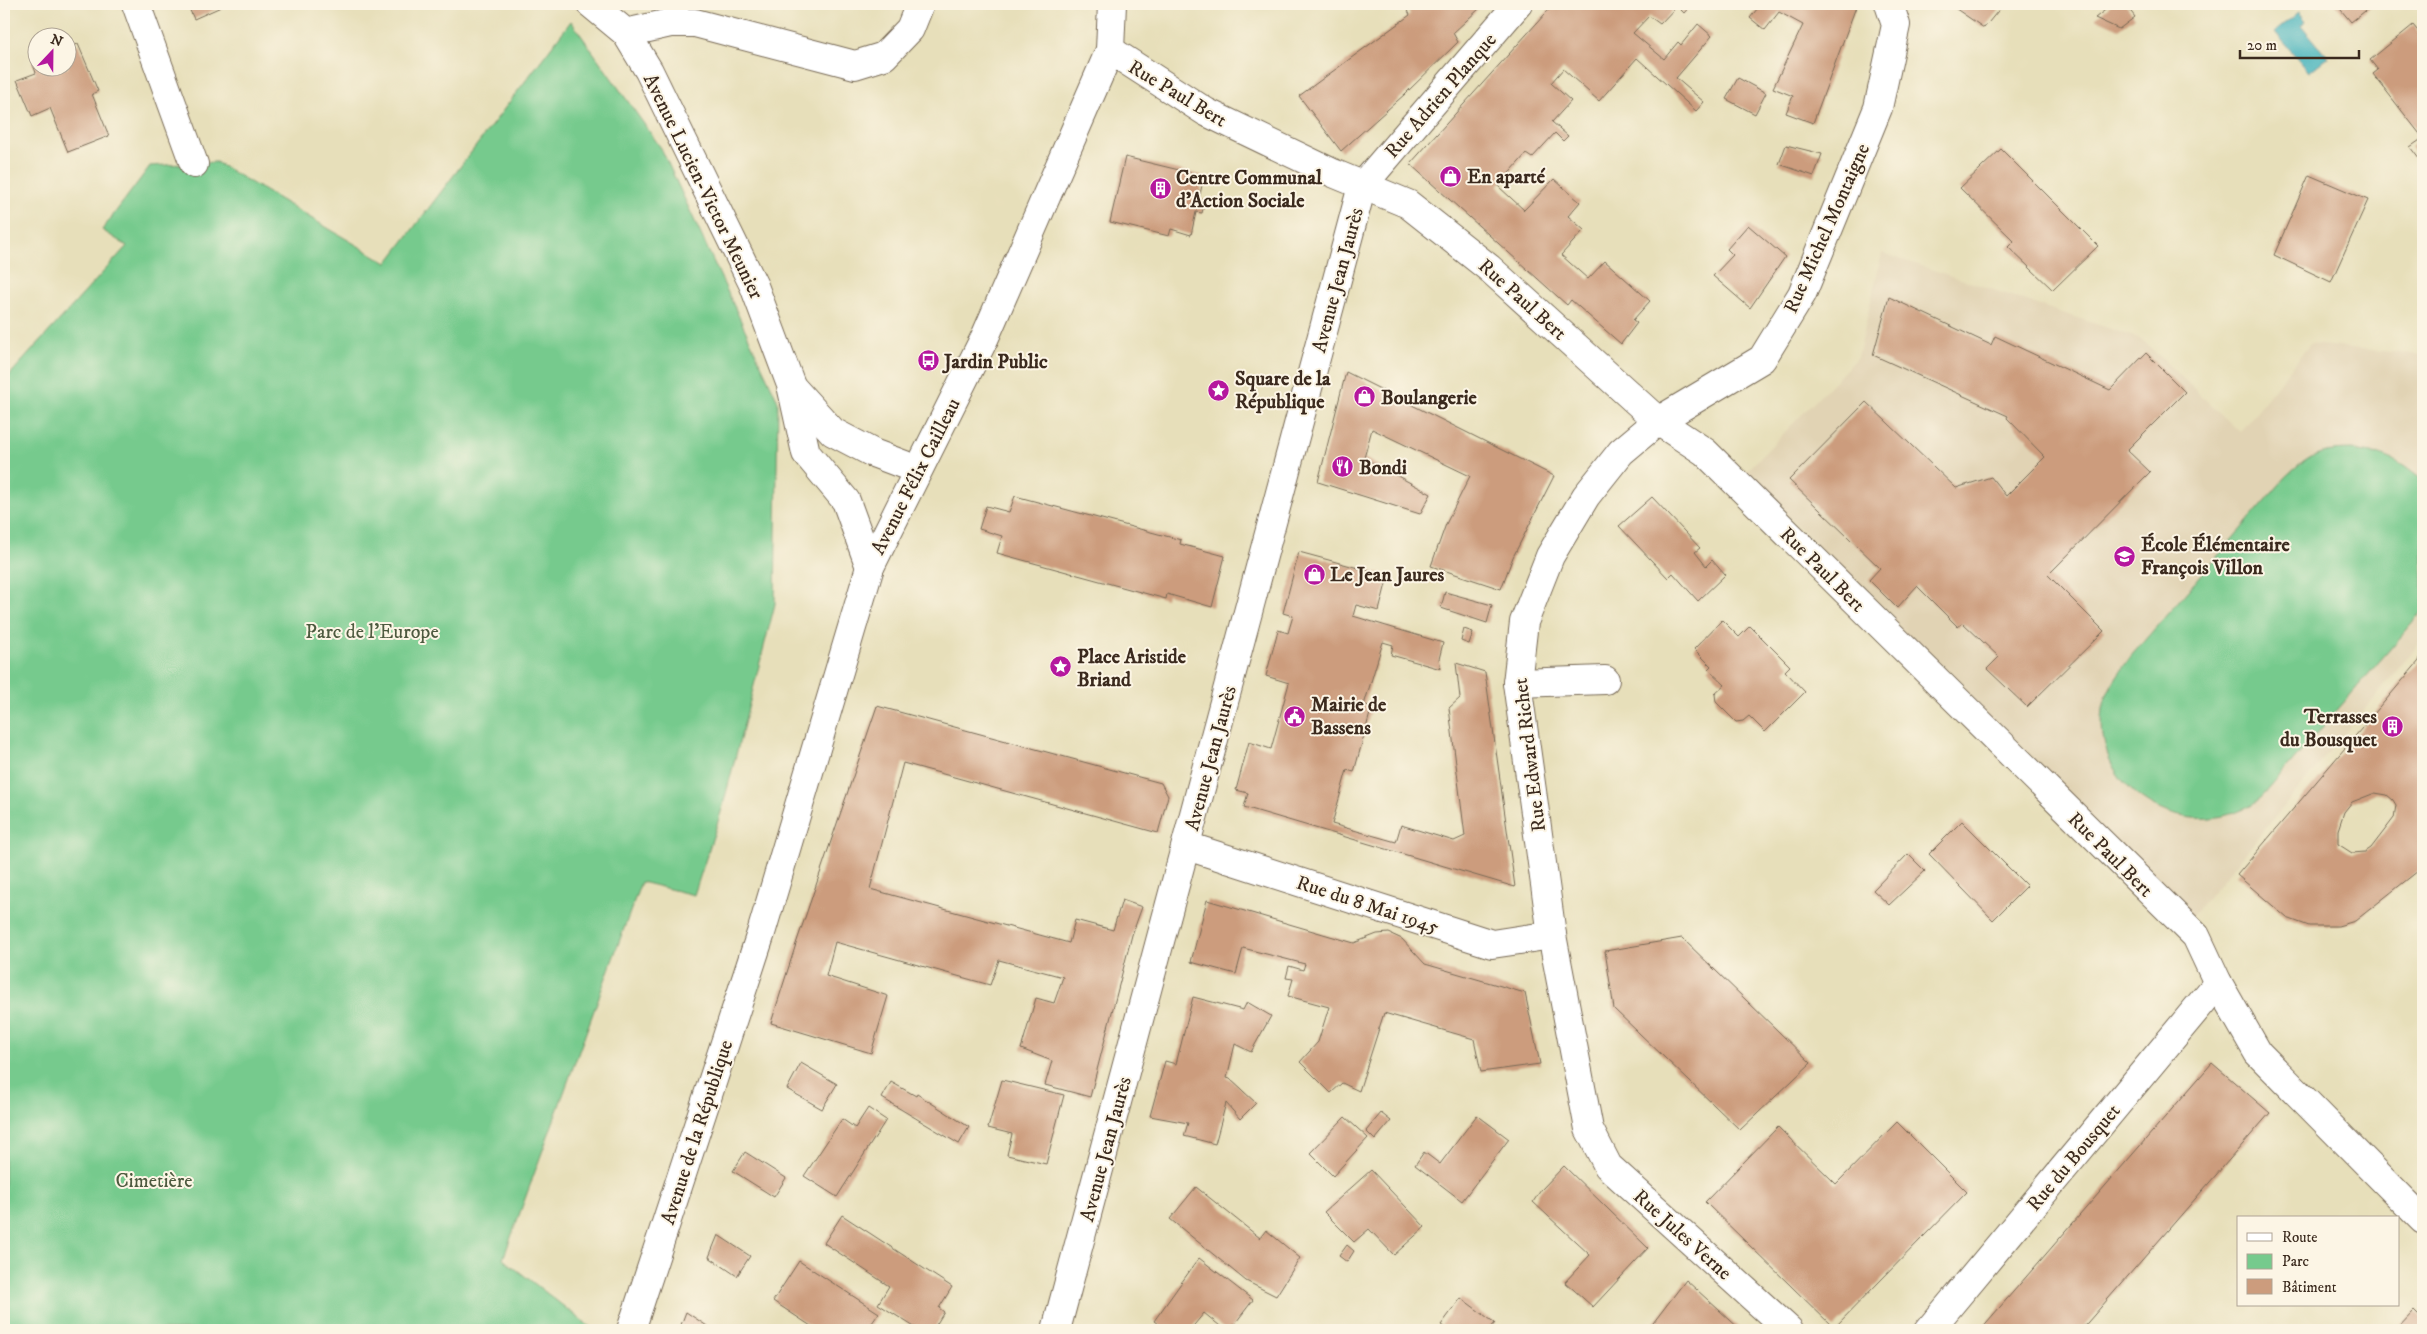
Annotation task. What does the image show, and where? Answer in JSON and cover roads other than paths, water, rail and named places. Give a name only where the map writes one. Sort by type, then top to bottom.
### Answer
[{"type":"street","points":[[136,4],[194,164]]},
{"type":"street","name":"Avenue Lucien-Victor Meunier","points":[[591,4],[626,33],[649,71],[754,286],[791,386],[806,453],[846,502],[870,567]]},
{"type":"street","points":[[626,33],[670,23],[695,23],[855,65],[884,56],[910,29],[920,4]]},
{"type":"street","name":"Avenue Félix Cailleau","points":[[761,933],[870,567],[985,337],[1110,50],[1112,4]]},
{"type":"street","name":"Rue Adrien Planque","points":[[1362,186],[1518,4]]},
{"type":"street","name":"Rue Michel Montaigne","points":[[1658,421],[1762,360],[1802,294],[1878,108],[1896,25],[1889,4]]},
{"type":"street","name":"Rue Paul Bert","points":[[1110,50],[1206,112],[1276,147],[1362,186],[1408,204],[1489,268],[1658,421],[1706,452],[2196,936],[2218,983],[2258,1053],[2423,1220]]},
{"type":"street","name":"Avenue Jean Jaurès","points":[[1056,1330],[1362,186]]},
{"type":"street","name":"Avenue Lucien-Victor Meunier","points":[[791,386],[833,432],[873,453],[918,470]]},
{"type":"street","name":"Rue Edward Richet","points":[[1589,1129],[1552,936],[1517,683],[1524,622],[1550,556],[1586,496],[1609,466],[1621,452],[1658,421]]},
{"type":"street","points":[[1517,683],[1604,680]]},
{"type":"street","name":"Rue du 8 Mai 1945","points":[[1187,846],[1492,944],[1552,936]]},
{"type":"street","name":"Avenue de la République","points":[[631,1330],[761,933]]},
{"type":"street","name":"Rue du Bousquet","points":[[1929,1330],[2218,983]]},
{"type":"street","name":"Rue Jules Verne","points":[[1589,1129],[1608,1166],[1789,1330]]},
{"type":"water","points":[[2299,12],[2306,21],[2301,25],[2328,57],[2309,72],[2275,32]]},
{"type":"place","name":"En aparté","points":[[1451,176]]},
{"type":"place","name":"Centre Communal d'Action Sociale","points":[[1160,188]]},
{"type":"place","name":"Jardin Public","points":[[928,361]]},
{"type":"place","name":"Square de la République","points":[[1219,390]]},
{"type":"place","name":"Boulangerie","points":[[1365,397]]},
{"type":"place","name":"Bondi","points":[[1343,467]]},
{"type":"place","name":"École Élémentaire François Villon","points":[[2125,556]]},
{"type":"place","name":"Le Jean Jaures","points":[[1314,574]]},
{"type":"place","name":"Place Aristide Briand","points":[[1061,667]]},
{"type":"place","name":"Mairie de Bassens","points":[[1295,716]]},
{"type":"place","name":"Terrasses du Bousquet","points":[[2393,727]]},
{"type":"park label","name":"Parc de l'Europe","points":[[372,631]]},
{"type":"park label","name":"Cimetière","points":[[154,1180]]}]
